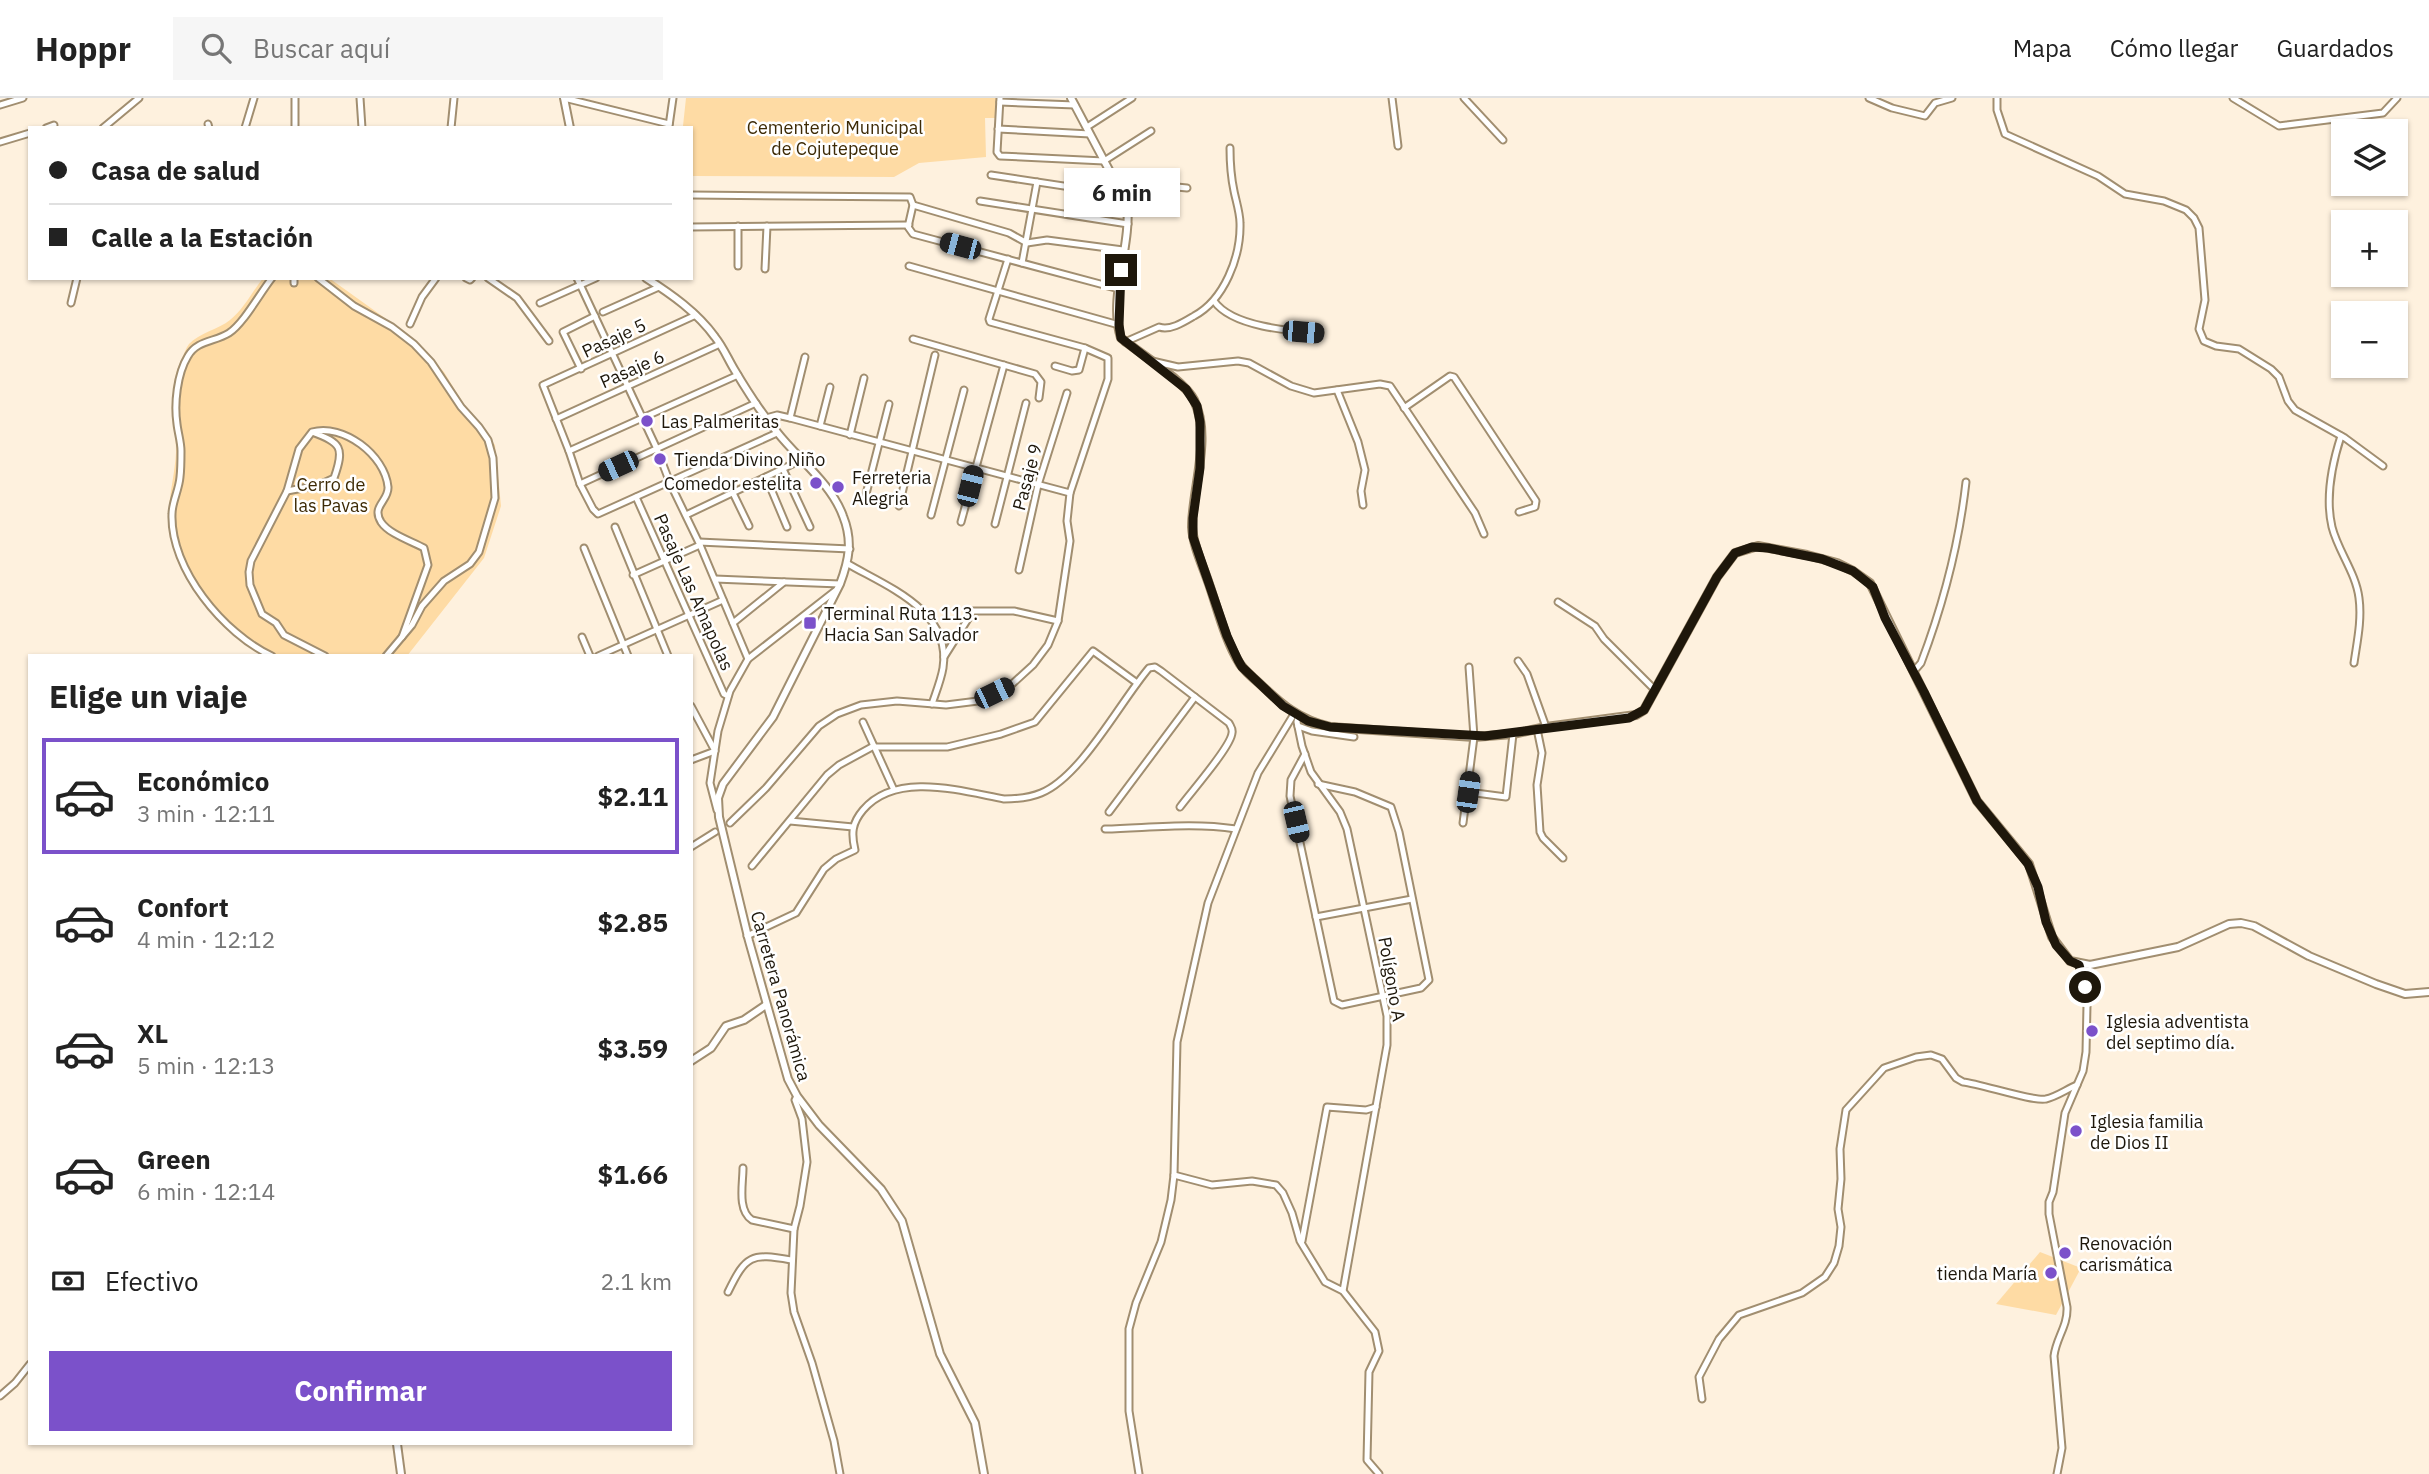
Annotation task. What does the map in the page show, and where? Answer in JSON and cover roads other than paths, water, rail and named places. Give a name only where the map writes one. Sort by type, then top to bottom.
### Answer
[{"type":"street","points":[[0,105],[23,98]]},
{"type":"street","points":[[105,126],[139,98]]},
{"type":"street","points":[[246,126],[254,98]]},
{"type":"street","points":[[295,98],[295,126]]},
{"type":"street","points":[[360,98],[362,126]]},
{"type":"street","points":[[451,126],[454,98]]},
{"type":"street","points":[[570,126],[564,98],[669,126],[673,98]]},
{"type":"street","points":[[1071,98],[1127,204],[1128,224],[1119,289],[1121,338],[1186,389],[1197,406],[1200,422],[1200,468],[1193,537],[1227,636],[1242,667],[1296,715],[1330,727],[1474,737],[1513,734],[1636,715],[1644,710],[1730,557],[1741,550],[1758,546],[1829,561],[1853,571],[1866,580],[1876,593],[1885,618],[1914,671],[1977,801],[2028,864],[2038,887],[2046,922],[2056,945],[2070,961],[2079,965],[2104,963],[2178,947],[2229,924],[2241,923],[2254,926],[2309,956],[2376,985],[2405,994],[2429,992]]},
{"type":"street","points":[[998,129],[1088,131],[1132,98]]},
{"type":"street","points":[[1392,98],[1398,146]]},
{"type":"street","points":[[1464,98],[1503,140]]},
{"type":"street","points":[[1869,98],[1892,108],[1925,116],[1935,103],[1952,98]]},
{"type":"street","points":[[1997,98],[1997,110],[2005,134],[2098,176],[2125,194],[2164,201],[2186,209],[2199,228],[2205,300],[2199,329],[2204,341],[2239,349],[2271,369],[2295,410],[2341,436],[2383,466]]},
{"type":"street","points":[[2233,98],[2279,127],[2383,113],[2397,98]]},
{"type":"street","points":[[1075,105],[1000,100],[997,152],[1000,156],[1104,161],[1152,131]]},
{"type":"street","points":[[0,142],[28,134]]},
{"type":"street","points":[[1125,342],[1159,327],[1164,329],[1178,325],[1206,310],[1214,302],[1234,261],[1238,242],[1240,222],[1233,188],[1230,148]]},
{"type":"street","points":[[991,175],[1123,195]]},
{"type":"street","points":[[1116,181],[1187,188]]},
{"type":"street","points":[[1023,263],[1037,182]]},
{"type":"street","points":[[693,195],[911,198],[913,205],[909,230],[913,233],[1119,289]]},
{"type":"street","points":[[980,201],[1128,224]]},
{"type":"street","points":[[913,205],[1009,233],[1027,243],[1047,240],[1123,250]]},
{"type":"street","points":[[693,227],[909,225]]},
{"type":"street","points":[[738,226],[738,266]]},
{"type":"street","points":[[765,268],[767,226]]},
{"type":"street","points":[[730,822],[766,788],[818,726],[836,714],[861,705],[897,701],[946,705],[978,701],[1010,685],[1033,665],[1048,645],[1058,621],[1070,541],[1067,522],[1070,493],[1108,379],[1110,361],[1085,348],[990,322],[1008,259]]},
{"type":"street","points":[[909,266],[1119,325]]},
{"type":"street","points":[[71,303],[77,280]]},
{"type":"street","points":[[269,654],[229,626],[205,600],[187,571],[174,541],[172,512],[180,478],[181,447],[177,404],[181,373],[188,355],[203,342],[230,332],[270,280]]},
{"type":"street","points":[[320,280],[335,293],[393,327],[414,344],[431,362],[461,407],[483,433],[494,458],[495,498],[479,552],[470,564],[444,581],[422,606],[400,642],[388,654]]},
{"type":"street","points":[[410,324],[422,297],[435,280]]},
{"type":"street","points":[[491,280],[517,298],[549,341]]},
{"type":"street","points":[[578,280],[643,417],[748,659]]},
{"type":"street","points":[[540,303],[591,280]]},
{"type":"street","points":[[633,575],[699,544],[850,549],[846,525],[838,505],[766,418],[720,344],[696,315],[649,280]]},
{"type":"street","points":[[603,313],[659,287]]},
{"type":"street","points":[[1214,302],[1229,316],[1286,330],[1320,333]]},
{"type":"street","name":"Pasaje 5","points":[[556,419],[543,385],[614,355],[696,315]]},
{"type":"street","points":[[581,369],[563,332],[595,316]]},
{"type":"street","points":[[913,339],[1035,374],[1041,382],[1039,398]]},
{"type":"street","name":"Pasaje 6","points":[[556,419],[720,344]]},
{"type":"street","points":[[1055,366],[1072,371],[1079,370],[1085,348]]},
{"type":"street","points":[[899,506],[934,355]]},
{"type":"street","points":[[790,418],[804,357]]},
{"type":"street","points":[[1149,360],[1178,367],[1238,361],[1249,363],[1304,391],[1314,393],[1384,384],[1390,386],[1475,513],[1485,534]]},
{"type":"street","points":[[961,522],[1004,365]]},
{"type":"street","points":[[569,451],[738,375]]},
{"type":"street","points":[[1404,408],[1450,376],[1454,377],[1536,501],[1535,507],[1519,512]]},
{"type":"street","points":[[850,435],[864,378]]},
{"type":"street","points":[[820,426],[830,387]]},
{"type":"street","points":[[931,515],[964,390]]},
{"type":"street","points":[[1337,390],[1364,463],[1365,478],[1361,491],[1363,505]]},
{"type":"street","name":"Pasaje 9","points":[[1019,570],[1038,485],[1067,393]]},
{"type":"street","points":[[580,484],[756,403]]},
{"type":"street","points":[[995,524],[1026,403]]},
{"type":"street","points":[[865,498],[889,404]]},
{"type":"street","points":[[766,418],[777,415],[790,418],[1070,493]]},
{"type":"street","points":[[556,419],[580,484],[598,514],[777,433]]},
{"type":"street","points":[[321,654],[284,635],[276,623],[262,614],[250,585],[248,572],[287,491],[299,449],[312,432],[331,429],[356,439],[374,458],[388,487],[379,506],[379,520],[385,527],[424,548],[428,565],[397,654]]},
{"type":"street","points":[[287,491],[319,485],[334,478],[340,455],[336,444],[333,440],[312,432]]},
{"type":"street","points":[[2341,436],[2333,461],[2330,490],[2332,527],[2359,597],[2360,627],[2354,663]]},
{"type":"street","points":[[686,515],[801,460]]},
{"type":"street","points":[[783,468],[810,527]]},
{"type":"street","points":[[766,477],[787,527]]},
{"type":"street","points":[[1914,671],[1921,663],[1927,648],[1948,581],[1962,519],[1966,482]]},
{"type":"street","points":[[733,493],[749,526]]},
{"type":"street","name":"Pasaje Las Amapolas","points":[[636,497],[666,561],[687,615],[724,694],[728,696]]},
{"type":"street","points":[[615,527],[667,654]]},
{"type":"street","points":[[584,548],[627,654]]},
{"type":"street","name":"Carretera Panorámica","points":[[850,549],[848,564],[773,717],[723,784],[718,798],[719,817],[747,936],[788,1079],[819,1125],[881,1189],[902,1221],[940,1354],[975,1423],[984,1474]]},
{"type":"street","points":[[848,564],[924,610],[936,625],[943,642],[944,657],[932,704]]},
{"type":"street","points":[[715,579],[839,583]]},
{"type":"street","points":[[733,624],[784,582]]},
{"type":"street","points":[[719,817],[710,783],[728,696],[748,659],[835,591]]},
{"type":"street","points":[[602,654],[723,600]]},
{"type":"street","points":[[1559,601],[1595,626],[1655,690]]},
{"type":"street","points":[[944,657],[973,611],[1014,611],[1058,621]]},
{"type":"street","points":[[582,637],[589,654]]},
{"type":"street","points":[[752,866],[827,775],[839,765],[872,747],[947,747],[1035,722],[1093,651],[1137,683]]},
{"type":"street","points":[[1518,661],[1527,674],[1546,727]]},
{"type":"street","points":[[747,936],[796,913],[824,869],[836,859],[855,850],[851,834],[853,827],[869,802],[894,790],[936,788],[1004,799],[1042,793],[1063,780],[1149,668],[1155,667],[1229,723],[1233,730],[1232,737],[1223,751],[1180,807]]},
{"type":"street","points":[[1464,822],[1474,737],[1469,667]]},
{"type":"street","points":[[1110,812],[1195,697]]},
{"type":"street","points":[[1139,1474],[1129,1411],[1129,1329],[1136,1303],[1161,1242],[1174,1175],[1177,1042],[1208,903],[1258,772],[1296,715]]},
{"type":"street","name":"Polígono A","points":[[1296,715],[1311,772],[1340,812],[1347,829],[1387,1016],[1387,1045],[1343,1291]]},
{"type":"street","points":[[694,717],[715,751]]},
{"type":"street","points":[[863,722],[872,747],[894,790]]},
{"type":"street","points":[[1298,726],[1312,731],[1354,737]]},
{"type":"street","points":[[1537,729],[1542,753],[1537,785],[1540,832],[1563,858]]},
{"type":"street","points":[[1468,792],[1506,797],[1513,734]]},
{"type":"street","points":[[693,759],[715,751]]},
{"type":"street","points":[[1305,754],[1291,780],[1290,796],[1334,1001],[1342,1005],[1422,988],[1429,980],[1399,832],[1391,807],[1355,792],[1318,784]]},
{"type":"street","points":[[790,821],[853,827]]},
{"type":"street","points":[[1105,829],[1210,825],[1236,829]]},
{"type":"street","points":[[693,846],[715,832]]},
{"type":"street","points":[[1316,917],[1412,899]]},
{"type":"street","points":[[2057,1474],[2062,1448],[2054,1356],[2055,1345],[2067,1318],[2067,1307],[2049,1202],[2053,1192],[2065,1114],[2086,1052],[2087,1005],[2079,965]]},
{"type":"street","points":[[693,1060],[711,1048],[726,1026],[744,1020],[766,1005]]},
{"type":"street","points":[[1702,1399],[1699,1377],[1719,1339],[1739,1315],[1802,1293],[1825,1277],[1834,1263],[1841,1227],[1838,1209],[1840,1149],[1846,1110],[1885,1068],[1931,1055],[1942,1059],[1956,1079],[2030,1099],[2046,1100],[2077,1085]]},
{"type":"street","points":[[797,1096],[795,1100],[802,1119],[807,1162],[791,1260],[794,1312],[820,1389],[834,1441],[839,1474]]},
{"type":"street","points":[[1302,1243],[1328,1107],[1366,1110],[1376,1107]]},
{"type":"street","points":[[743,1168],[743,1209],[747,1216],[752,1220],[794,1229]]},
{"type":"street","points":[[1174,1175],[1212,1185],[1252,1181],[1276,1185],[1283,1193],[1302,1243],[1325,1282],[1343,1291],[1375,1332],[1379,1350],[1369,1372],[1367,1460],[1380,1474]]},
{"type":"street","points":[[728,1292],[739,1270],[754,1257],[791,1260]]},
{"type":"street","points":[[0,1396],[28,1367]]},
{"type":"street","points":[[397,1445],[401,1474]]},
{"type":"place","name":"Las Palmeritas","points":[[647,421]]},
{"type":"place","name":"Tienda Divino Niño","points":[[660,459]]},
{"type":"place","name":"Comedor estelita","points":[[816,483]]},
{"type":"place","name":"Ferreteria Alegria","points":[[838,487]]},
{"type":"place","name":"Terminal Ruta 113. Hacia San Salvador","points":[[810,623]]},
{"type":"place","name":"Iglesia adventista del septimo día.","points":[[2092,1031]]},
{"type":"place","name":"Iglesia familia de Dios II","points":[[2076,1131]]},
{"type":"place","name":"Renovación carismática","points":[[2065,1253]]},
{"type":"place","name":"tienda María","points":[[2051,1273]]},
{"type":"park label","name":"Cementerio Municipal de Cojutepeque","points":[[835,137]]},
{"type":"park label","name":"Cerro de las Pavas","points":[[331,494]]}]
